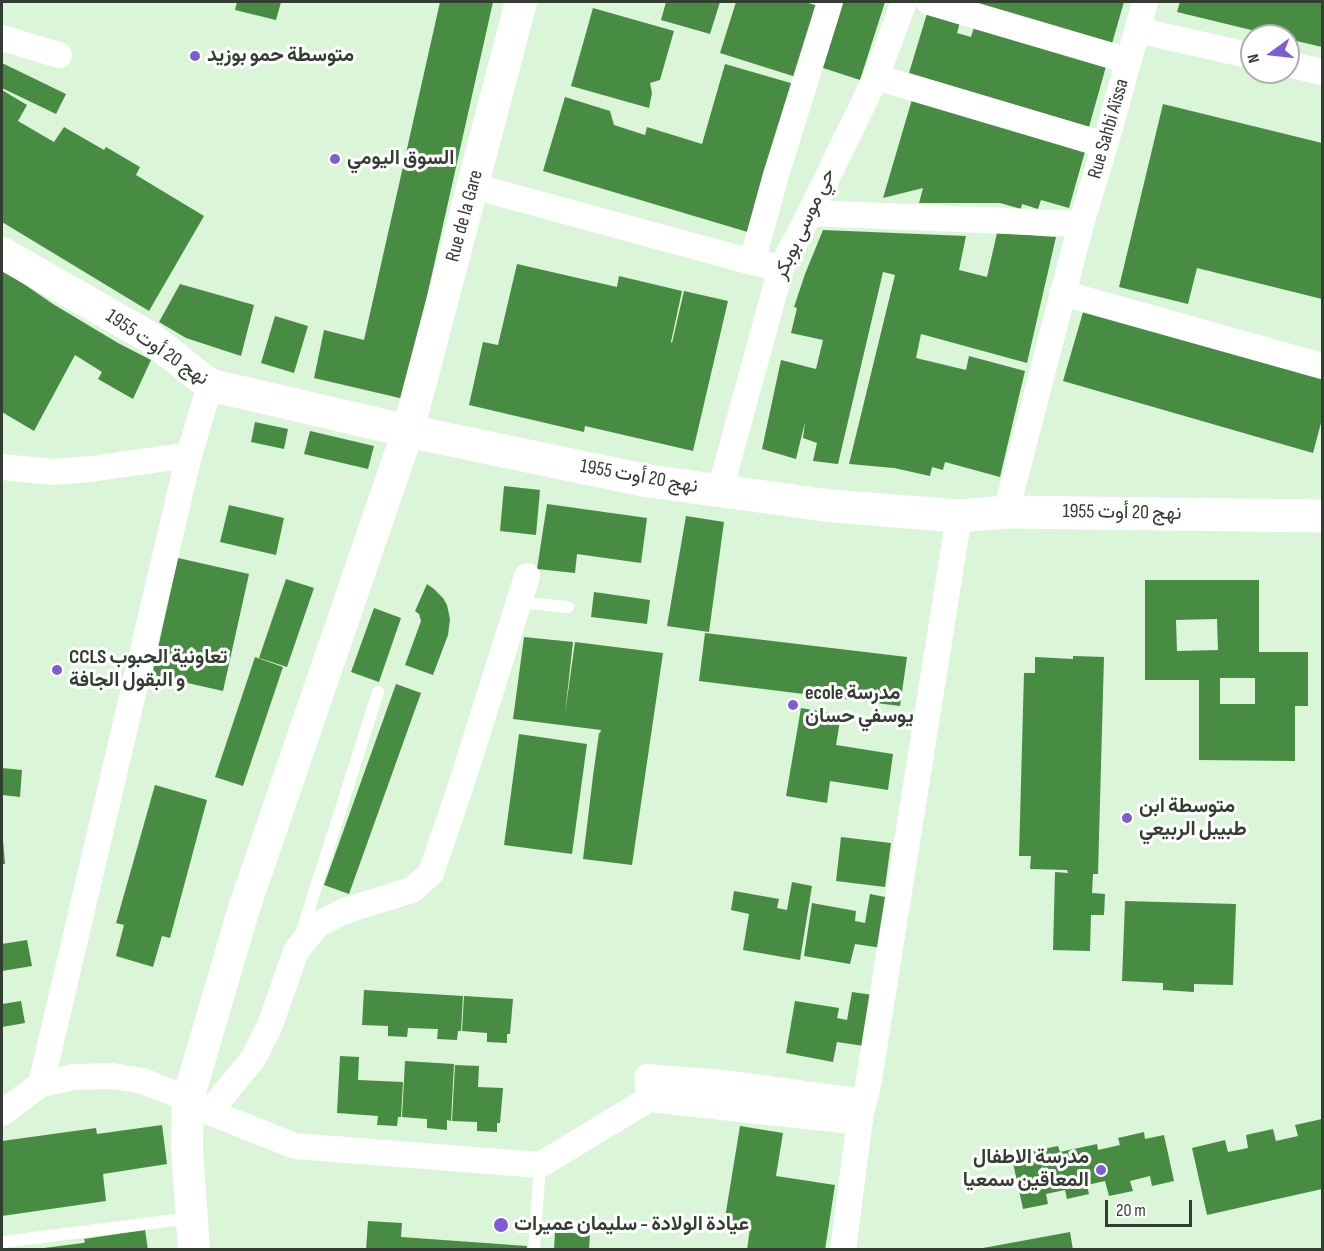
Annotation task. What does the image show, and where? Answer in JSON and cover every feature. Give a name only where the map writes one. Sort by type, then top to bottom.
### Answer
[{"type":"main road","name":"نهج 20 أوت 1955","points":[[210,386],[408,431],[648,481],[832,506],[959,516],[1006,512],[1323,516]]},
{"type":"street","name":"Rue de la Gare","points":[[194,1250],[187,1149],[244,908],[408,431],[521,2]]},
{"type":"street","points":[[753,262],[776,175],[830,2]]},
{"type":"street","name":"حي موسى بوبكر","points":[[720,490],[781,268],[876,77],[904,2]]},
{"type":"street","points":[[929,2],[1129,61]]},
{"type":"street","name":"Rue Sahbi Aïssa","points":[[1006,512],[1062,293],[1145,2]]},
{"type":"street","points":[[1137,30],[1240,53]]},
{"type":"street","points":[[2,38],[59,55]]},
{"type":"street","points":[[1300,67],[1323,72]]},
{"type":"street","points":[[876,77],[1105,145]]},
{"type":"street","points":[[473,186],[781,268]]},
{"type":"street","points":[[810,213],[1081,224]]},
{"type":"street","name":"نهج 20 أوت 1955","points":[[2,253],[149,337],[210,386]]},
{"type":"street","points":[[1062,293],[1323,366]]},
{"type":"street","points":[[41,1084],[189,455],[210,386]]},
{"type":"street","points":[[2,467],[52,472],[91,469],[189,455]]},
{"type":"street","points":[[843,1250],[862,1112],[959,516]]},
{"type":"street","points":[[198,1106],[253,1059],[270,1025],[296,951],[317,926],[344,911],[412,890],[431,873],[527,576]]},
{"type":"street","points":[[2,1113],[41,1084],[74,1077],[112,1076],[143,1081],[295,1146],[540,1165],[649,1099],[862,1112]]},
{"type":"lane","points":[[518,602],[568,607]]},
{"type":"lane","points":[[296,951],[378,692]]},
{"type":"lane","points":[[534,1250],[540,1165]]},
{"type":"lane","points":[[2,1242],[174,1220]]},
{"type":"building","points":[[237,2],[281,2],[276,20],[235,10]]},
{"type":"building","points":[[440,2],[493,2],[404,399],[314,378],[324,330],[364,340]]},
{"type":"building","points":[[666,2],[720,2],[710,34],[661,20]]},
{"type":"building","points":[[736,2],[805,2],[818,6],[796,77],[720,53]]},
{"type":"building","points":[[838,2],[885,2],[860,80],[817,66]]},
{"type":"building","points":[[960,2],[1124,2],[1111,47]]},
{"type":"building","points":[[1180,2],[1322,2],[1322,47],[1300,42],[1300,24],[1240,24],[1240,27],[1177,12]]},
{"type":"building","points":[[593,8],[674,31],[660,80],[650,83],[652,93],[649,108],[571,86]]},
{"type":"building","points":[[928,10],[961,19],[957,33],[971,37],[975,24],[1107,63],[1089,127],[909,73]]},
{"type":"building","points":[[2,63],[66,94],[56,114],[2,88]]},
{"type":"building","points":[[725,64],[794,84],[751,233],[543,171],[565,97],[610,111],[614,125],[645,135],[647,127],[702,144]]},
{"type":"building","points":[[2,90],[27,105],[18,121],[54,142],[64,127],[104,150],[106,147],[140,167],[136,175],[204,216],[149,311],[2,222]]},
{"type":"building","points":[[913,96],[1086,148],[1069,208],[1041,200],[1038,209],[1022,204],[1021,209],[1000,203],[919,203],[923,188],[883,198]]},
{"type":"building","points":[[1163,104],[1322,143],[1322,299],[1197,268],[1188,304],[1119,287]]},
{"type":"building","points":[[823,230],[966,236],[959,270],[987,277],[997,233],[1056,237],[1027,363],[921,334],[916,358],[966,370],[969,356],[1025,371],[1000,477],[945,462],[943,470],[932,467],[930,476],[894,468],[849,464],[895,275],[883,272],[838,464],[813,461],[817,443],[803,438],[805,422],[796,459],[762,449],[781,360],[816,369],[823,340],[791,333],[797,308],[794,307]]},
{"type":"building","points":[[517,264],[617,287],[619,276],[682,291],[672,343],[684,291],[728,301],[693,451],[585,426],[584,432],[469,405],[483,342],[498,345]]},
{"type":"building","points":[[2,269],[53,304],[151,360],[133,399],[98,379],[102,372],[75,355],[34,431],[2,412]]},
{"type":"building","points":[[180,284],[254,305],[241,356],[186,338],[159,322]]},
{"type":"building","points":[[1086,302],[1322,373],[1322,419],[1313,453],[1063,381]]},
{"type":"building","points":[[275,316],[308,326],[294,373],[261,363]]},
{"type":"building","points":[[255,422],[288,429],[284,449],[251,442]]},
{"type":"building","points":[[310,431],[374,446],[368,469],[304,454]]},
{"type":"building","points":[[504,486],[540,490],[536,535],[500,531]]},
{"type":"building","points":[[547,504],[647,518],[641,563],[577,554],[575,573],[537,569]]},
{"type":"building","points":[[229,505],[284,518],[276,555],[220,542]]},
{"type":"building","points":[[686,516],[724,522],[709,632],[667,626]]},
{"type":"building","points":[[178,558],[249,574],[223,691],[152,675]]},
{"type":"building","points":[[286,579],[314,588],[287,667],[259,658]]},
{"type":"building","points":[[1145,580],[1259,580],[1259,652],[1308,652],[1308,706],[1295,706],[1295,761],[1199,760],[1199,680],[1145,680]],"holes":[[[1217,619],[1218,650],[1177,651],[1176,620]],[[1220,678],[1255,678],[1255,704],[1220,704]]]},
{"type":"building","points":[[427,584],[443,598],[450,619],[448,635],[433,675],[405,665],[421,621],[419,614],[415,611]]},
{"type":"building","points":[[594,592],[650,600],[647,624],[591,617]]},
{"type":"building","points":[[374,608],[401,618],[379,682],[351,672]]},
{"type":"building","points":[[705,633],[907,657],[900,706],[699,681]]},
{"type":"building","points":[[524,637],[573,642],[565,714],[575,642],[663,653],[632,865],[583,859],[601,730],[513,719]]},
{"type":"building","points":[[1073,656],[1104,657],[1098,874],[1093,874],[1092,893],[1105,894],[1104,915],[1091,915],[1090,951],[1053,950],[1055,872],[1068,873],[1067,870],[1030,869],[1031,856],[1019,856],[1024,673],[1035,673],[1035,657],[1073,659]]},
{"type":"building","points":[[255,657],[283,667],[243,786],[215,777]]},
{"type":"building","points":[[396,684],[421,693],[349,894],[324,885]]},
{"type":"building","points":[[801,708],[841,715],[836,745],[893,754],[888,790],[830,781],[827,803],[786,796]]},
{"type":"building","points":[[519,734],[587,744],[572,854],[504,845]]},
{"type":"building","points":[[2,768],[22,770],[20,797],[2,795]]},
{"type":"building","points":[[155,785],[207,800],[170,938],[162,936],[153,967],[116,956],[124,925],[116,923]]},
{"type":"building","points":[[841,837],[891,843],[885,887],[836,881]]},
{"type":"building","points":[[3,840],[5,864],[2,864]]},
{"type":"building","points":[[792,882],[812,886],[800,960],[743,950],[749,914],[731,910],[734,891],[779,899],[777,908],[787,910]]},
{"type":"building","points":[[870,894],[890,898],[882,948],[855,944],[850,964],[804,956],[812,903],[856,911],[855,921],[865,923]]},
{"type":"building","points":[[1125,901],[1236,904],[1233,985],[1194,984],[1194,992],[1163,990],[1163,983],[1122,981]]},
{"type":"building","points":[[27,940],[32,966],[2,971],[2,944]]},
{"type":"building","points":[[364,990],[463,996],[461,1031],[458,1031],[457,1040],[437,1039],[438,1029],[408,1028],[407,1037],[388,1036],[388,1026],[362,1025]]},
{"type":"building","points":[[852,992],[873,995],[864,1046],[837,1042],[833,1062],[786,1053],[795,1001],[839,1008],[837,1018],[847,1020]]},
{"type":"building","points":[[464,996],[513,999],[507,1043],[487,1042],[487,1033],[462,1031]]},
{"type":"building","points":[[21,1001],[25,1023],[2,1027],[2,1004]]},
{"type":"building","points":[[340,1056],[359,1057],[358,1080],[403,1082],[401,1117],[398,1117],[397,1126],[377,1125],[378,1116],[337,1113]]},
{"type":"building","points":[[405,1061],[454,1064],[451,1121],[447,1120],[447,1130],[427,1128],[427,1119],[402,1117]]},
{"type":"building","points":[[455,1065],[479,1066],[478,1087],[503,1088],[497,1132],[477,1131],[477,1122],[452,1121]]},
{"type":"building","points":[[1322,1119],[1322,1189],[1207,1215],[1192,1148],[1225,1140],[1228,1152],[1248,1148],[1246,1135],[1273,1129],[1276,1141],[1298,1136],[1295,1125]]},
{"type":"building","points":[[162,1125],[167,1164],[103,1174],[106,1201],[2,1216],[2,1141],[96,1128],[97,1134]]},
{"type":"building","points":[[740,1126],[783,1133],[776,1176],[835,1185],[825,1250],[747,1250],[750,1228],[724,1224]]},
{"type":"building","points":[[1144,1132],[1145,1139],[1164,1135],[1174,1181],[1152,1186],[1150,1176],[1130,1181],[1133,1191],[1109,1196],[1105,1181],[1087,1185],[1089,1194],[1067,1199],[1065,1190],[1046,1194],[1048,1204],[1023,1209],[1013,1163],[1035,1158],[1033,1151],[1058,1146],[1060,1152],[1097,1144],[1098,1150],[1120,1145],[1118,1138]]},
{"type":"building","points":[[368,1221],[402,1223],[401,1237],[527,1246],[527,1250],[366,1250]]},
{"type":"building","points":[[145,1230],[148,1250],[44,1250],[44,1248],[83,1243],[84,1239]]},
{"type":"building","points":[[555,1232],[590,1234],[589,1250],[554,1250]]},
{"type":"building","points":[[1070,1232],[1073,1250],[983,1250],[983,1248]]},
{"type":"place","name":"متوسطة حمو بوزيد","points":[[195,56]]},
{"type":"place","name":"السوق اليومي","points":[[335,159]]},
{"type":"place","name":"CCLS تعاونية الحبوب و البقول الجافة","points":[[57,670]]},
{"type":"place","name":"ecole مدرسة يوسفي حسان","points":[[793,705]]},
{"type":"place","name":"متوسطة ابن طبيبل الربيعي","points":[[1127,818]]},
{"type":"place","name":"مدرسة الاطفال المعاقين سمعيا","points":[[1101,1170]]},
{"type":"place","name":"عيادة الولادة - سليمان عميرات","points":[[501,1225]]}]
